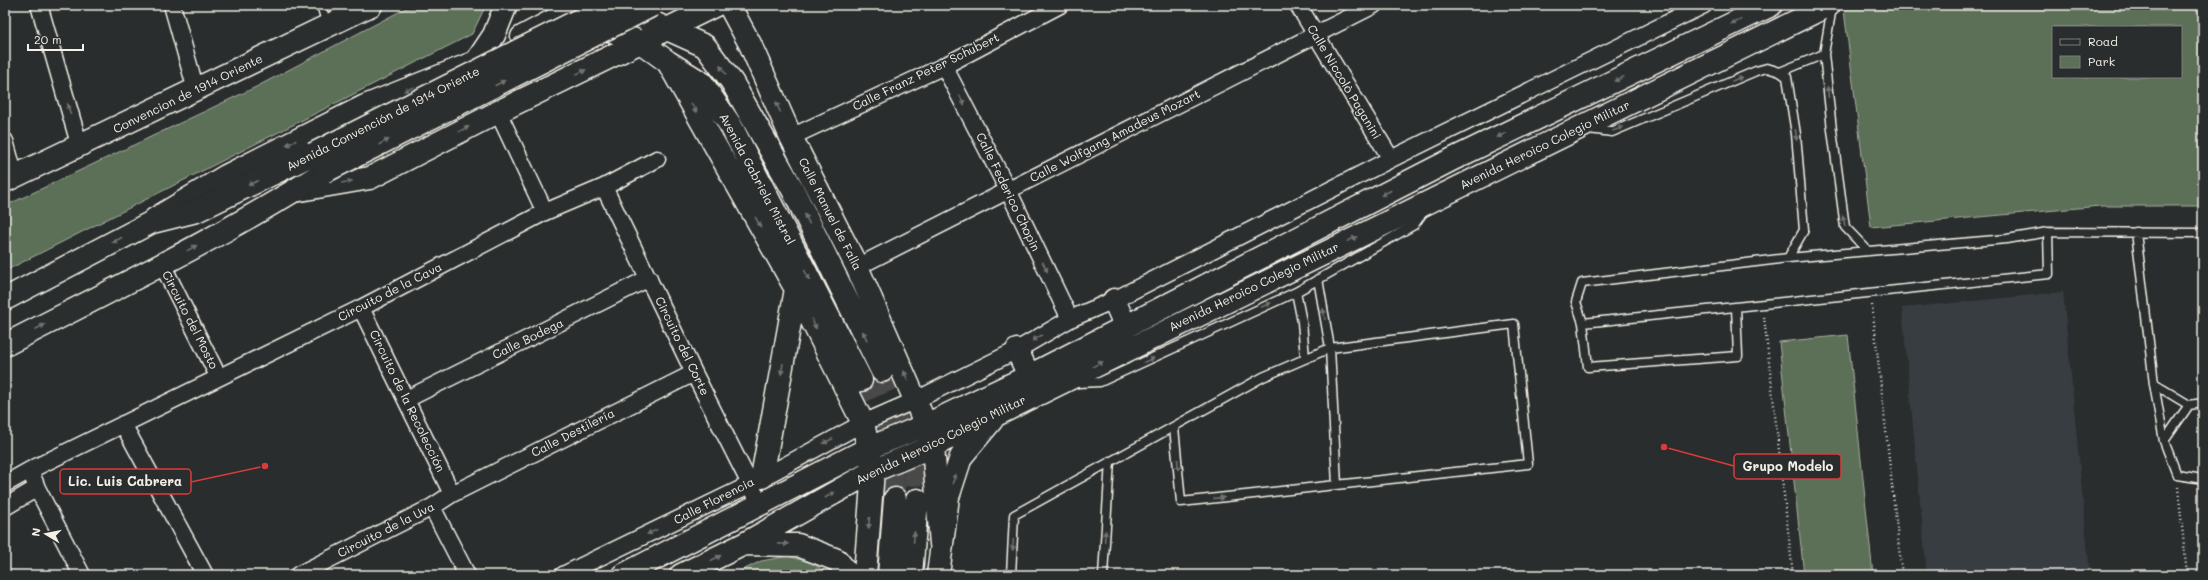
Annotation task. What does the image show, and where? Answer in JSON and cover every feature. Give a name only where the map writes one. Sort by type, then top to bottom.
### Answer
[{"type":"street","points":[[39,5],[80,147]]},
{"type":"street","points":[[172,5],[196,90]]},
{"type":"street","name":"Convencion de 1914 Oriente","points":[[10,179],[80,147],[371,5]]},
{"type":"street","points":[[476,62],[494,35],[506,5]]},
{"type":"street","name":"Avenida Convención de 1914 Oriente","points":[[294,191],[319,163],[610,5]]},
{"type":"street","name":"Avenida Gabriela Mistral","points":[[614,5],[705,46],[732,82],[793,190],[882,371]]},
{"type":"street","name":"Avenida Convención de 1914 Oriente","points":[[152,222],[196,211],[319,163],[653,5]]},
{"type":"street","name":"Avenida Convención de 1914 Oriente","points":[[5,345],[162,264],[294,191],[370,178],[498,112],[642,43],[716,5]]},
{"type":"street","name":"Calle Manuel de Falla","points":[[729,5],[750,44],[791,137],[857,267],[926,425],[933,446],[941,544]]},
{"type":"street","name":"Calle Franz Peter Schubert","points":[[791,137],[944,66],[1060,5]]},
{"type":"street","name":"Calle Niccolò Paganini","points":[[1298,5],[1390,159]]},
{"type":"street","name":"Calle Wolfgang Amadeus Mozart","points":[[857,267],[1374,5]]},
{"type":"street","points":[[916,400],[1017,350],[1070,319],[1114,300],[1390,159],[1704,5]]},
{"type":"street","name":"Avenida Heroico Colegio Militar","points":[[623,575],[869,448],[926,425],[1029,376],[1453,159],[1771,5]]},
{"type":"street","name":"Avenida Heroico Colegio Militar","points":[[681,575],[744,544],[872,471],[933,446],[1058,383],[1829,5]]},
{"type":"street","name":"Avenida Convención de 1914 Oriente","points":[[5,299],[152,222],[226,176],[364,106],[476,62],[570,8]]},
{"type":"street","name":"Avenida Gabriela Mistral","points":[[570,8],[642,43],[668,62],[702,83],[732,126],[861,380]]},
{"type":"street","points":[[738,95],[750,44]]},
{"type":"street","points":[[668,62],[796,289],[862,423],[869,448],[872,471],[865,575]]},
{"type":"street","name":"Calle Federico Chopin","points":[[944,66],[1008,190],[1070,319]]},
{"type":"street","points":[[498,112],[545,212]]},
{"type":"street","points":[[5,141],[10,179]]},
{"type":"street","name":"Circuito de la Cava","points":[[123,424],[218,376],[361,308],[545,212],[604,187],[657,159]]},
{"type":"street","name":"Circuito del Corte","points":[[604,187],[694,373],[756,480],[760,505]]},
{"type":"street","name":"Circuito del Mosto","points":[[162,264],[218,376]]},
{"type":"street","name":"Calle Bodega","points":[[406,399],[649,278]]},
{"type":"street","points":[[756,480],[796,289]]},
{"type":"street","points":[[1114,300],[1126,327]]},
{"type":"street","name":"Circuito de la Recolección","points":[[361,308],[452,494]]},
{"type":"street","points":[[1017,350],[1029,376]]},
{"type":"street","name":"Calle Destilería","points":[[452,494],[694,373]]},
{"type":"street","name":"Calle Florencia","points":[[563,575],[756,480],[862,423],[916,400]]},
{"type":"street","points":[[938,575],[948,497],[961,457],[997,414]]},
{"type":"street","points":[[5,484],[123,424],[204,575]]},
{"type":"street","points":[[30,470],[37,488],[82,575]]},
{"type":"street","points":[[5,507],[37,488]]},
{"type":"street","name":"Circuito de la Uva","points":[[298,575],[432,507],[452,494]]},
{"type":"street","points":[[889,575],[895,500]]},
{"type":"street","points":[[911,575],[917,500]]},
{"type":"street","points":[[432,507],[467,575]]},
{"type":"street","points":[[744,544],[798,545],[836,560],[849,575]]},
{"type":"lane","points":[[321,5],[327,26]]},
{"type":"lane","points":[[1833,5],[1824,54],[1832,130],[1845,227],[1868,251]]},
{"type":"lane","points":[[1780,72],[1824,54]]},
{"type":"lane","points":[[1579,128],[1612,132],[1756,71],[1767,68],[1780,72],[1787,78],[1794,122],[1804,230],[1788,258]]},
{"type":"lane","points":[[1058,383],[1100,382],[1296,292],[1414,225],[1432,200]]},
{"type":"lane","points":[[1583,323],[2049,274],[2048,232]]},
{"type":"lane","points":[[1736,307],[1738,356],[1588,366],[1583,323],[1576,302],[1582,283],[1788,258],[2007,239],[2048,232],[2203,233]]},
{"type":"lane","points":[[2136,232],[2154,384],[2164,442],[2177,475],[2203,479]]},
{"type":"lane","points":[[1318,279],[1330,348],[1337,485]]},
{"type":"lane","points":[[1296,292],[1302,322],[1305,358]]},
{"type":"lane","points":[[1011,575],[1014,515],[1263,377],[1330,348],[1514,324],[1528,464],[1181,502],[1174,427]]},
{"type":"lane","points":[[2154,384],[2189,405],[2203,404]]},
{"type":"lane","points":[[2164,442],[2189,405]]},
{"type":"lane","points":[[1103,575],[1110,461]]},
{"type":"path","points":[[1870,292],[1902,575]]},
{"type":"path","points":[[1762,304],[1793,575]]},
{"type":"path","points":[[2177,475],[2187,575]]},
{"type":"shaded area","points":[[2063,292],[2090,575],[1927,575],[1902,308]]},
{"type":"green space","points":[[412,5],[486,5],[472,34],[5,271],[5,206],[256,87]]},
{"type":"green space","points":[[1855,5],[2203,5],[2203,206],[2100,206],[1871,227],[1844,10]]},
{"type":"green space","points":[[1848,335],[1873,575],[1804,575],[1779,342]]},
{"type":"green space","points":[[788,556],[812,563],[830,575],[733,575],[761,561]]},
{"type":"tunnel","points":[[882,371],[912,443],[917,500]]},
{"type":"tunnel","points":[[861,380],[888,436],[895,499]]},
{"type":"place","name":"Grupo Modelo","points":[[1664,447]]},
{"type":"place","name":"Lic. Luis Cabrera","points":[[265,466]]}]
